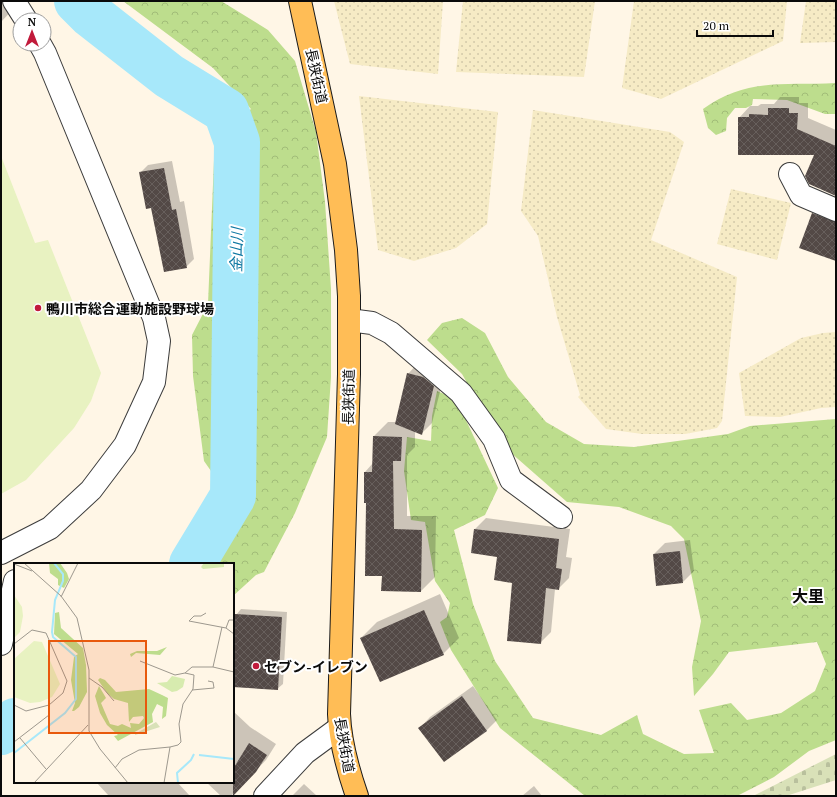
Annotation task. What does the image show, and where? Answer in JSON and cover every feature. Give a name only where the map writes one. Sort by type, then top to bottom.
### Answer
[{"type":"main road","name":"長狭街道","points":[[300,1],[336,170],[346,250],[349,320],[339,728],[346,763],[357,796]]},
{"type":"street","points":[[14,1],[21,12]]},
{"type":"street","points":[[14,574],[3,552],[50,528],[91,490],[125,445],[154,382],[159,341],[154,318],[45,52]]},
{"type":"street","points":[[790,174],[801,195],[836,210]]},
{"type":"street","points":[[349,320],[372,323],[391,333],[461,393],[494,439],[511,480],[561,517]]},
{"type":"street","points":[[1,644],[14,586]]},
{"type":"street","points":[[265,796],[305,753],[339,728]]},
{"type":"shaded area","points":[[334,1],[443,1],[438,74],[350,64]]},
{"type":"shaded area","points":[[463,1],[595,1],[584,77],[456,72]]},
{"type":"shaded area","points":[[634,1],[787,1],[783,41],[661,99],[622,88]]},
{"type":"shaded area","points":[[806,1],[836,1],[836,42],[800,43]]},
{"type":"shaded area","points":[[359,96],[498,112],[487,224],[456,248],[414,261],[378,250]]},
{"type":"shaded area","points":[[533,110],[670,132],[684,142],[651,240],[737,277],[722,421],[717,428],[685,434],[642,434],[606,429],[578,397],[580,395],[557,317],[538,236],[521,211]]},
{"type":"shaded area","points":[[731,189],[791,203],[777,260],[717,244]]},
{"type":"shaded area","points":[[836,332],[836,407],[821,408],[780,417],[745,416],[739,373],[801,338],[823,333]]},
{"type":"green space","points":[[123,1],[221,1],[268,30],[295,61],[316,132],[325,202],[331,289],[331,377],[327,437],[295,513],[264,572],[256,575],[234,595],[234,563],[207,563],[224,533],[218,481],[204,461],[193,376],[192,335],[208,304],[215,136],[251,109],[213,68]]},
{"type":"green space","points":[[836,83],[836,114],[825,114],[787,100],[753,99],[752,105],[746,108],[735,108],[727,118],[726,131],[716,135],[708,128],[703,109],[719,99],[735,92],[767,85]]},
{"type":"green space","name":"鴨川市総合運動施設野球場","points":[[1,156],[35,243],[48,240],[101,373],[91,401],[74,428],[26,480],[1,494]]},
{"type":"green space","points":[[462,318],[485,333],[508,377],[546,422],[584,444],[634,447],[728,434],[750,426],[836,419],[836,740],[809,751],[774,777],[737,796],[585,796],[500,728],[451,650],[440,622],[447,617],[450,603],[435,581],[425,522],[411,520],[404,471],[407,437],[431,441],[432,416],[437,391],[456,399],[498,488],[485,515],[454,530],[473,604],[495,661],[533,718],[601,735],[637,715],[643,734],[684,754],[714,753],[699,710],[731,703],[747,720],[781,713],[815,691],[826,664],[817,642],[729,652],[694,696],[692,667],[701,621],[684,539],[671,526],[619,507],[567,502],[502,445],[462,374],[427,340],[442,323]]},
{"type":"green space","points":[[836,754],[836,780],[786,796],[753,796]]},
{"type":"building","points":[[768,108],[789,108],[789,113],[798,113],[797,129],[836,146],[836,196],[809,184],[805,176],[814,155],[738,155],[738,117],[749,117],[749,114],[768,115]]},
{"type":"building","points":[[164,168],[172,210],[176,209],[187,268],[164,272],[151,208],[146,209],[139,172]]},
{"type":"building","points":[[812,213],[836,222],[836,261],[799,248]]},
{"type":"building","points":[[407,373],[423,377],[434,386],[422,435],[395,424]]},
{"type":"building","points":[[373,436],[402,437],[401,461],[393,461],[394,529],[422,530],[421,592],[381,591],[382,576],[365,576],[366,503],[364,503],[364,472],[372,472]]},
{"type":"building","points":[[474,529],[559,539],[556,568],[562,569],[559,590],[546,588],[541,644],[507,641],[512,583],[494,580],[497,557],[471,553]]},
{"type":"building","points":[[680,551],[683,583],[656,586],[653,554]]},
{"type":"building","points":[[424,610],[444,655],[380,682],[360,638]]},
{"type":"building","name":"セブン-イレブン","points":[[235,614],[282,617],[278,690],[234,687]]},
{"type":"building","points":[[462,696],[487,731],[444,762],[418,728]]},
{"type":"building","points":[[249,743],[267,755],[256,772],[233,796],[234,767]]},
{"type":"waterway","name":"金山川","points":[[77,1],[91,15],[169,76],[226,111],[237,142],[233,496],[193,563]]},
{"type":"waterway","name":"金山川","points":[[1,732],[14,722]]},
{"type":"place","name":"鴨川市総合運動施設野球場","points":[[38,308]]},
{"type":"place","name":"セブン-イレブン","points":[[256,666]]},
{"type":"district","name":"大里","points":[[808,596]]}]
